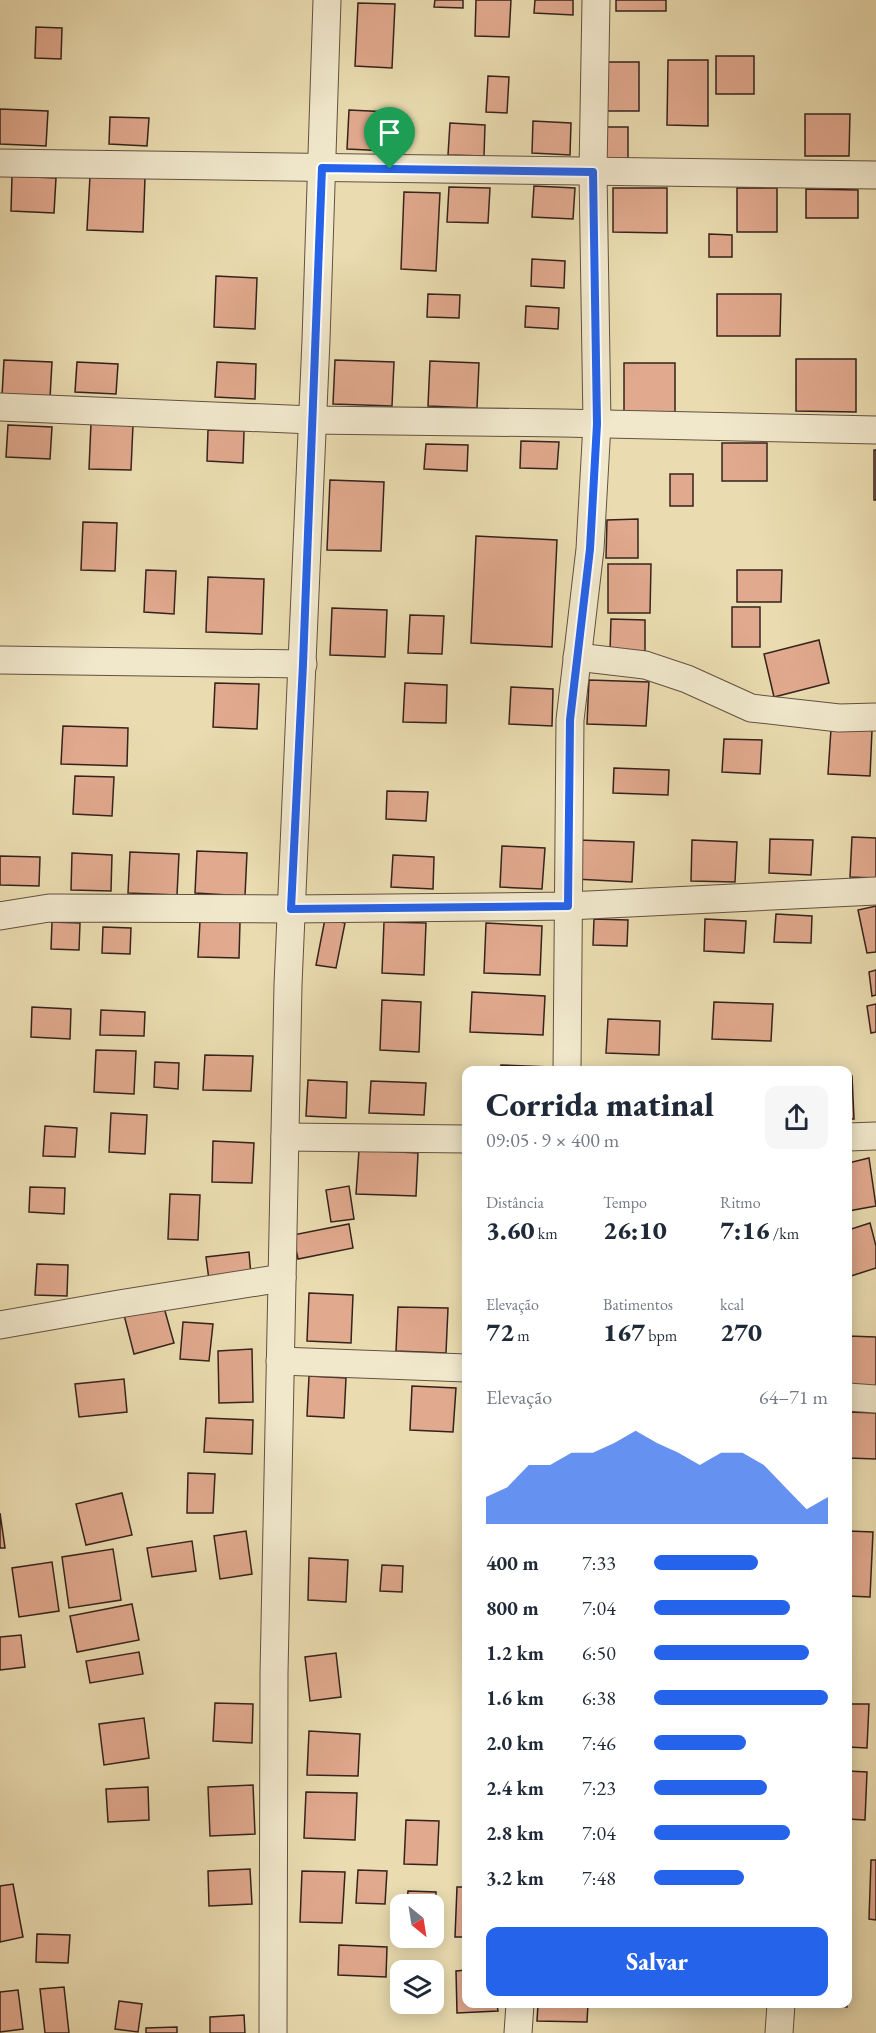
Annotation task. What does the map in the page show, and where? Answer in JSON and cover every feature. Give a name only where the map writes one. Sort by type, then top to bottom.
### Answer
[{"type":"street","points":[[273,2033],[274,1674],[291,909],[303,664],[327,0]]},
{"type":"street","points":[[567,1066],[570,720],[590,549],[597,424],[593,172],[596,0]]},
{"type":"street","points":[[0,163],[876,175]]},
{"type":"street","points":[[0,407],[312,420],[876,430]]},
{"type":"street","points":[[577,657],[645,665],[687,679],[751,708],[839,718],[876,717]]},
{"type":"street","points":[[0,660],[303,664]]},
{"type":"street","points":[[0,916],[49,908],[291,909],[568,906],[876,891]]},
{"type":"street","points":[[852,1137],[876,1136]]},
{"type":"street","points":[[285,1137],[462,1139]]},
{"type":"street","points":[[0,1325],[282,1278]]},
{"type":"street","points":[[280,1361],[462,1368]]},
{"type":"street","points":[[852,1397],[876,1399]]},
{"type":"street","points":[[518,2033],[520,2008]]},
{"type":"street","points":[[779,2033],[781,2008]]},
{"type":"building","points":[[435,0],[463,0],[463,8],[434,7]]},
{"type":"building","points":[[476,0],[511,0],[509,37],[475,36]]},
{"type":"building","points":[[535,0],[573,0],[573,15],[534,13]]},
{"type":"building","points":[[616,0],[666,0],[666,11],[616,11]]},
{"type":"building","points":[[358,3],[395,4],[392,68],[355,66]]},
{"type":"building","points":[[36,27],[62,28],[61,59],[35,58]]},
{"type":"building","points":[[716,56],[754,56],[754,94],[716,94]]},
{"type":"building","points":[[668,60],[708,60],[708,126],[667,125]]},
{"type":"building","points":[[602,62],[639,62],[639,111],[602,111]]},
{"type":"building","points":[[488,76],[509,77],[507,113],[486,112]]},
{"type":"building","points":[[0,109],[48,111],[46,146],[0,144]]},
{"type":"building","points":[[349,110],[390,112],[388,151],[347,149]]},
{"type":"building","points":[[805,114],[850,114],[849,156],[805,156]]},
{"type":"building","points":[[110,117],[149,118],[147,146],[109,144]]},
{"type":"building","points":[[533,121],[571,123],[570,155],[532,153]]},
{"type":"building","points":[[450,123],[485,125],[484,156],[448,155]]},
{"type":"building","points":[[605,127],[628,127],[628,160],[605,160]]},
{"type":"building","points":[[12,176],[56,178],[54,213],[11,211]]},
{"type":"building","points":[[90,176],[145,178],[143,232],[87,230]]},
{"type":"building","points":[[534,186],[575,188],[573,219],[532,217]]},
{"type":"building","points":[[449,187],[490,188],[488,223],[447,222]]},
{"type":"building","points":[[613,188],[667,188],[667,233],[613,232]]},
{"type":"building","points":[[737,188],[777,188],[777,232],[737,232]]},
{"type":"building","points":[[806,189],[858,190],[858,218],[806,218]]},
{"type":"building","points":[[404,192],[440,193],[436,271],[401,269]]},
{"type":"building","points":[[709,234],[732,235],[732,257],[709,257]]},
{"type":"building","points":[[532,259],[565,261],[564,288],[531,286]]},
{"type":"building","points":[[216,276],[257,278],[255,329],[214,327]]},
{"type":"building","points":[[428,294],[460,295],[459,318],[427,317]]},
{"type":"building","points":[[717,294],[781,294],[780,336],[717,336]]},
{"type":"building","points":[[526,306],[559,308],[558,329],[525,327]]},
{"type":"building","points":[[796,359],[856,359],[856,412],[796,411]]},
{"type":"building","points":[[4,360],[52,362],[50,398],[2,396]]},
{"type":"building","points":[[335,360],[394,362],[392,406],[333,404]]},
{"type":"building","points":[[430,361],[479,363],[477,408],[428,406]]},
{"type":"building","points":[[77,362],[118,364],[116,394],[75,392]]},
{"type":"building","points":[[217,362],[256,364],[255,399],[215,397]]},
{"type":"building","points":[[624,363],[675,363],[675,414],[624,414]]},
{"type":"building","points":[[91,423],[133,425],[131,470],[89,469]]},
{"type":"building","points":[[8,425],[52,427],[50,459],[6,457]]},
{"type":"building","points":[[208,430],[244,431],[243,463],[207,461]]},
{"type":"building","points":[[521,441],[559,442],[557,469],[520,468]]},
{"type":"building","points":[[722,443],[767,443],[767,481],[722,481]]},
{"type":"building","points":[[426,444],[468,445],[467,471],[424,469]]},
{"type":"building","points":[[874,450],[876,450],[876,500],[874,500]]},
{"type":"building","points":[[670,474],[693,474],[693,506],[670,506]]},
{"type":"building","points":[[330,480],[384,482],[381,551],[327,550]]},
{"type":"building","points":[[638,519],[638,558],[606,558],[607,520]]},
{"type":"building","points":[[83,522],[117,523],[115,571],[81,570]]},
{"type":"building","points":[[476,536],[557,540],[552,647],[471,643]]},
{"type":"building","points":[[608,564],[651,564],[650,613],[608,613]]},
{"type":"building","points":[[146,570],[176,571],[174,614],[144,612]]},
{"type":"building","points":[[737,570],[782,570],[781,602],[737,602]]},
{"type":"building","points":[[208,577],[264,579],[262,634],[206,632]]},
{"type":"building","points":[[732,607],[760,607],[760,647],[732,647]]},
{"type":"building","points":[[332,608],[387,610],[385,657],[330,655]]},
{"type":"building","points":[[410,615],[444,616],[442,654],[408,653]]},
{"type":"building","points":[[611,619],[645,620],[645,651],[610,651]]},
{"type":"building","points":[[819,640],[829,683],[774,697],[764,654]]},
{"type":"building","points":[[589,680],[649,682],[646,726],[587,724]]},
{"type":"building","points":[[215,683],[259,684],[257,729],[213,727]]},
{"type":"building","points":[[405,683],[447,685],[446,723],[403,722]]},
{"type":"building","points":[[511,687],[553,689],[552,726],[509,724]]},
{"type":"building","points":[[63,726],[128,728],[127,766],[61,764]]},
{"type":"building","points":[[831,729],[872,730],[870,776],[828,774]]},
{"type":"building","points":[[724,739],[762,740],[760,774],[722,772]]},
{"type":"building","points":[[614,768],[669,770],[668,795],[613,793]]},
{"type":"building","points":[[75,776],[114,777],[112,816],[73,814]]},
{"type":"building","points":[[387,791],[428,792],[426,821],[386,819]]},
{"type":"building","points":[[852,837],[876,838],[876,878],[850,877]]},
{"type":"building","points":[[770,839],[813,840],[811,875],[769,873]]},
{"type":"building","points":[[578,840],[634,842],[632,882],[575,879]]},
{"type":"building","points":[[692,840],[737,842],[735,882],[691,881]]},
{"type":"building","points":[[502,846],[545,848],[542,889],[500,887]]},
{"type":"building","points":[[197,851],[247,853],[245,896],[195,893]]},
{"type":"building","points":[[130,852],[179,854],[177,895],[128,893]]},
{"type":"building","points":[[72,853],[112,855],[111,891],[71,890]]},
{"type":"building","points":[[393,855],[434,857],[433,889],[391,887]]},
{"type":"building","points":[[0,856],[40,857],[39,886],[0,885]]},
{"type":"building","points":[[876,906],[876,952],[867,953],[858,910]]},
{"type":"building","points":[[776,914],[812,916],[811,943],[774,942]]},
{"type":"building","points":[[325,919],[345,923],[336,968],[316,965]]},
{"type":"building","points":[[594,919],[628,920],[627,946],[593,945]]},
{"type":"building","points":[[705,919],[746,921],[744,953],[704,951]]},
{"type":"building","points":[[200,921],[240,922],[239,958],[198,957]]},
{"type":"building","points":[[52,922],[80,923],[79,950],[51,949]]},
{"type":"building","points":[[384,922],[426,923],[424,975],[382,973]]},
{"type":"building","points":[[486,923],[542,926],[540,975],[484,973]]},
{"type":"building","points":[[103,927],[131,928],[130,954],[102,953]]},
{"type":"building","points":[[876,970],[876,995],[872,996],[869,972]]},
{"type":"building","points":[[472,992],[545,996],[543,1035],[470,1032]]},
{"type":"building","points":[[382,1000],[421,1002],[419,1052],[380,1050]]},
{"type":"building","points":[[714,1002],[773,1004],[771,1041],[712,1039]]},
{"type":"building","points":[[876,1004],[876,1032],[871,1033],[867,1006]]},
{"type":"building","points":[[32,1007],[71,1009],[70,1039],[31,1037]]},
{"type":"building","points":[[101,1010],[145,1012],[144,1036],[100,1035]]},
{"type":"building","points":[[608,1019],[660,1021],[659,1055],[606,1053]]},
{"type":"building","points":[[96,1050],[136,1051],[134,1094],[94,1092]]},
{"type":"building","points":[[205,1055],[253,1056],[251,1091],[203,1090]]},
{"type":"building","points":[[155,1062],[179,1063],[178,1089],[154,1087]]},
{"type":"building","points":[[852,1076],[854,1119],[852,1119]]},
{"type":"building","points":[[308,1080],[347,1082],[346,1118],[306,1116]]},
{"type":"building","points":[[371,1081],[426,1083],[424,1115],[369,1113]]},
{"type":"building","points":[[111,1113],[147,1115],[145,1154],[109,1152]]},
{"type":"building","points":[[45,1126],[77,1128],[75,1157],[43,1156]]},
{"type":"building","points":[[213,1141],[254,1143],[252,1183],[212,1182]]},
{"type":"building","points":[[359,1150],[418,1153],[416,1196],[356,1194]]},
{"type":"building","points":[[869,1158],[876,1206],[852,1210],[852,1162]]},
{"type":"building","points":[[349,1186],[354,1219],[331,1222],[326,1190]]},
{"type":"building","points":[[30,1187],[65,1188],[64,1214],[29,1212]]},
{"type":"building","points":[[170,1194],[200,1195],[198,1240],[168,1239]]},
{"type":"building","points":[[870,1223],[876,1246],[876,1268],[852,1276],[852,1229]]},
{"type":"building","points":[[349,1224],[353,1248],[298,1259],[293,1235]]},
{"type":"building","points":[[249,1252],[251,1275],[209,1280],[206,1257]]},
{"type":"building","points":[[37,1264],[68,1265],[67,1296],[35,1295]]},
{"type":"building","points":[[309,1293],[353,1295],[351,1343],[307,1341]]},
{"type":"building","points":[[163,1304],[174,1343],[134,1354],[124,1315]]},
{"type":"building","points":[[398,1307],[448,1308],[446,1353],[396,1351]]},
{"type":"building","points":[[183,1322],[213,1324],[209,1361],[180,1359]]},
{"type":"building","points":[[852,1336],[876,1337],[876,1386],[852,1384]]},
{"type":"building","points":[[252,1349],[253,1402],[219,1403],[218,1351]]},
{"type":"building","points":[[309,1376],[346,1378],[344,1418],[307,1416]]},
{"type":"building","points":[[124,1379],[127,1412],[79,1417],[75,1384]]},
{"type":"building","points":[[412,1386],[456,1388],[453,1432],[410,1430]]},
{"type":"building","points":[[852,1412],[876,1413],[876,1459],[852,1458]]},
{"type":"building","points":[[206,1418],[253,1420],[252,1454],[204,1452]]},
{"type":"building","points":[[188,1473],[215,1474],[213,1513],[187,1513]]},
{"type":"building","points":[[122,1493],[132,1535],[86,1545],[76,1504]]},
{"type":"building","points":[[0,1513],[5,1548],[0,1548]]},
{"type":"building","points":[[246,1531],[252,1574],[220,1579],[214,1536]]},
{"type":"building","points":[[852,1531],[873,1532],[870,1597],[852,1596]]},
{"type":"building","points":[[192,1541],[196,1571],[152,1577],[147,1548]]},
{"type":"building","points":[[113,1549],[121,1600],[69,1608],[62,1557]]},
{"type":"building","points":[[309,1558],[348,1560],[346,1602],[308,1600]]},
{"type":"building","points":[[52,1562],[59,1611],[19,1617],[12,1568]]},
{"type":"building","points":[[382,1565],[403,1566],[402,1592],[380,1591]]},
{"type":"building","points":[[132,1604],[139,1640],[77,1652],[70,1616]]},
{"type":"building","points":[[21,1635],[25,1667],[0,1670],[0,1637]]},
{"type":"building","points":[[139,1652],[143,1674],[90,1683],[86,1661]]},
{"type":"building","points":[[336,1653],[341,1697],[310,1701],[305,1657]]},
{"type":"building","points":[[215,1703],[253,1704],[252,1743],[213,1741]]},
{"type":"building","points":[[852,1704],[869,1704],[867,1748],[852,1747]]},
{"type":"building","points":[[144,1718],[149,1758],[104,1765],[99,1724]]},
{"type":"building","points":[[309,1731],[360,1734],[358,1776],[307,1775]]},
{"type":"building","points":[[852,1771],[867,1772],[865,1820],[852,1819]]},
{"type":"building","points":[[253,1785],[255,1834],[210,1836],[208,1787]]},
{"type":"building","points":[[148,1787],[149,1820],[108,1822],[106,1789]]},
{"type":"building","points":[[306,1792],[357,1793],[355,1840],[304,1838]]},
{"type":"building","points":[[406,1820],[439,1821],[437,1865],[404,1864]]},
{"type":"building","points":[[871,1860],[876,1860],[876,1920],[869,1919]]},
{"type":"building","points":[[250,1869],[252,1904],[209,1906],[208,1871]]},
{"type":"building","points":[[358,1870],[387,1871],[385,1904],[356,1903]]},
{"type":"building","points":[[302,1871],[345,1872],[342,1923],[300,1922]]},
{"type":"building","points":[[13,1884],[23,1937],[0,1942],[0,1886]]},
{"type":"building","points":[[457,1887],[462,1887],[462,1937],[455,1937]]},
{"type":"building","points":[[408,1891],[436,1892],[436,1894],[408,1894]]},
{"type":"building","points":[[37,1934],[70,1935],[68,1963],[36,1962]]},
{"type":"building","points":[[339,1945],[387,1947],[386,1977],[338,1975]]},
{"type":"building","points":[[462,1970],[462,2008],[498,2008],[498,2011],[457,2013],[456,1971]]},
{"type":"building","points":[[64,1987],[69,2033],[45,2033],[40,1989]]},
{"type":"building","points":[[18,1990],[23,2029],[0,2032],[0,1992]]},
{"type":"building","points":[[119,2001],[142,2004],[138,2032],[115,2029]]},
{"type":"building","points":[[538,2008],[588,2008],[587,2022],[537,2021]]},
{"type":"building","points":[[244,2015],[245,2033],[210,2033],[210,2017]]},
{"type":"building","points":[[177,2027],[177,2033],[146,2033],[146,2028]]},
{"type":"route","points":[[322,168],[390,169],[593,172],[597,424],[590,549],[570,720],[568,906],[291,909],[322,168]]}]
